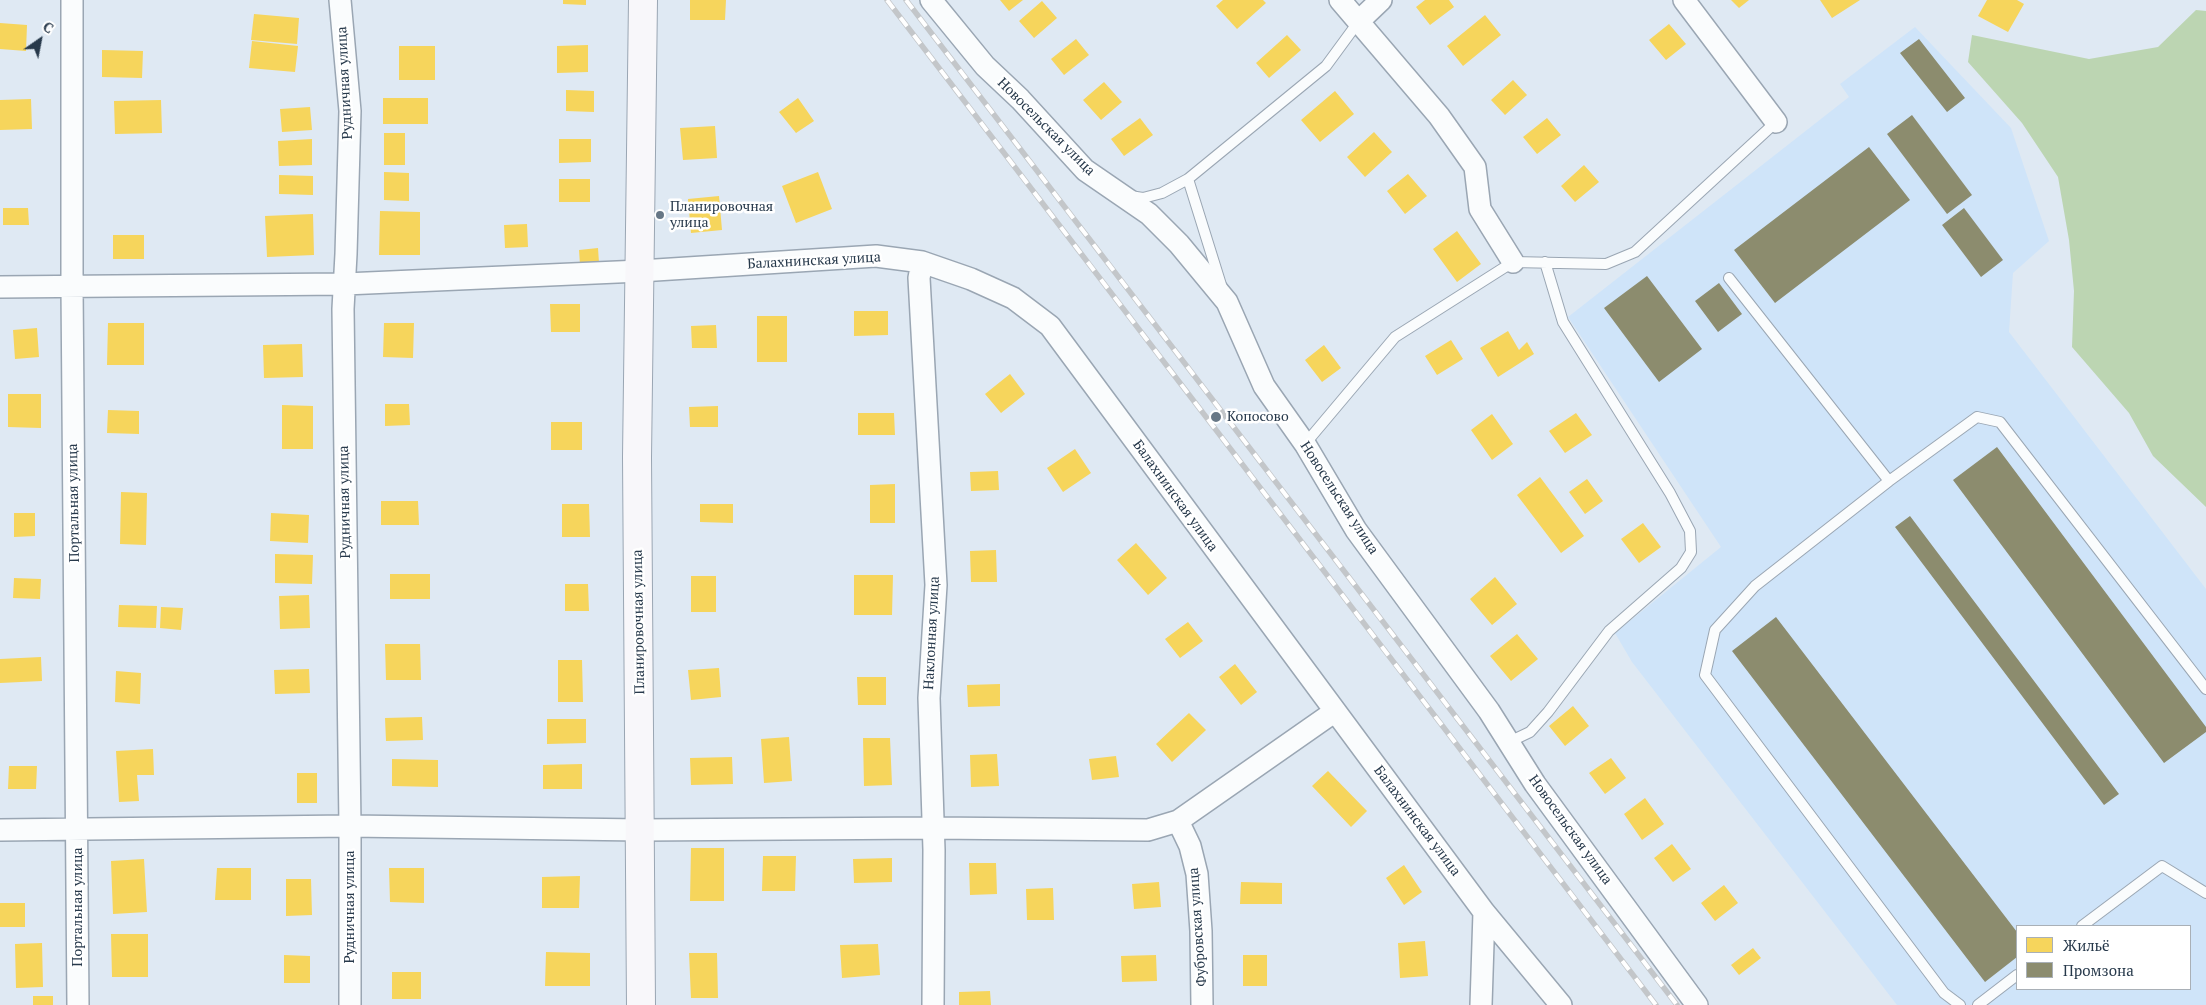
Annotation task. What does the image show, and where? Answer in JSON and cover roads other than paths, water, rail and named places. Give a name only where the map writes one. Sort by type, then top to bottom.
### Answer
[{"type":"main road","name":"Планировочная улица","points":[[641,1005],[638,457],[643,0]]},
{"type":"street","name":"Портальная улица","points":[[72,0],[72,287],[78,1005]]},
{"type":"street","name":"Рудничная улица","points":[[340,0],[350,111],[343,309],[350,826],[350,1005]]},
{"type":"street","name":"Новосельская улица","points":[[931,0],[985,66],[1020,99],[1067,152],[1085,170],[1149,214],[1179,244],[1227,302],[1264,386],[1305,444],[1356,530],[1489,711],[1535,784],[1697,1005]]},
{"type":"street","points":[[1340,0],[1439,116],[1475,167],[1480,209],[1513,262]]},
{"type":"street","points":[[1359,21],[1382,0]]},
{"type":"street","points":[[1684,0],[1776,122]]},
{"type":"street","name":"Балахнинская улица","points":[[0,287],[345,284],[640,271],[876,256],[922,262],[971,279],[1014,298],[1050,326],[1334,712],[1484,912],[1561,1005]]},
{"type":"street","name":"Наклонная улица","points":[[922,262],[919,278],[936,585],[929,698],[934,850],[933,1005]]},
{"type":"street","points":[[0,830],[78,831],[350,826],[641,830],[932,828],[1148,830],[1178,821],[1334,712]]},
{"type":"street","name":"Фубровская улица","points":[[1178,821],[1190,846],[1197,874],[1201,931],[1202,1005]]},
{"type":"street","points":[[1481,1005],[1484,912]]},
{"type":"lane","points":[[1118,194],[1143,198],[1162,193],[1188,179],[1326,66],[1359,21]]},
{"type":"lane","points":[[1305,444],[1395,337],[1513,262],[1606,264],[1635,252],[1776,122]]},
{"type":"lane","points":[[1188,179],[1227,302]]},
{"type":"lane","points":[[1509,742],[1530,732],[1548,712],[1609,630],[1681,568],[1692,552],[1690,531],[1670,493],[1563,322],[1545,262]]},
{"type":"lane","points":[[1729,278],[1889,482]]},
{"type":"lane","points":[[1960,1005],[1944,994],[1705,675],[1715,630],[1755,586],[1889,482],[1977,417],[2000,422],[2206,688]]},
{"type":"lane","points":[[2083,925],[2162,866],[2206,893]]},
{"type":"lane","points":[[1978,1005],[2016,976]]},
{"type":"railway","points":[[887,0],[1656,1005]]},
{"type":"railway","points":[[906,0],[1677,1005]]},
{"type":"place","name":"Планировочная улица","points":[[660,215]]},
{"type":"place","name":"Копосово","points":[[1216,417]]}]
